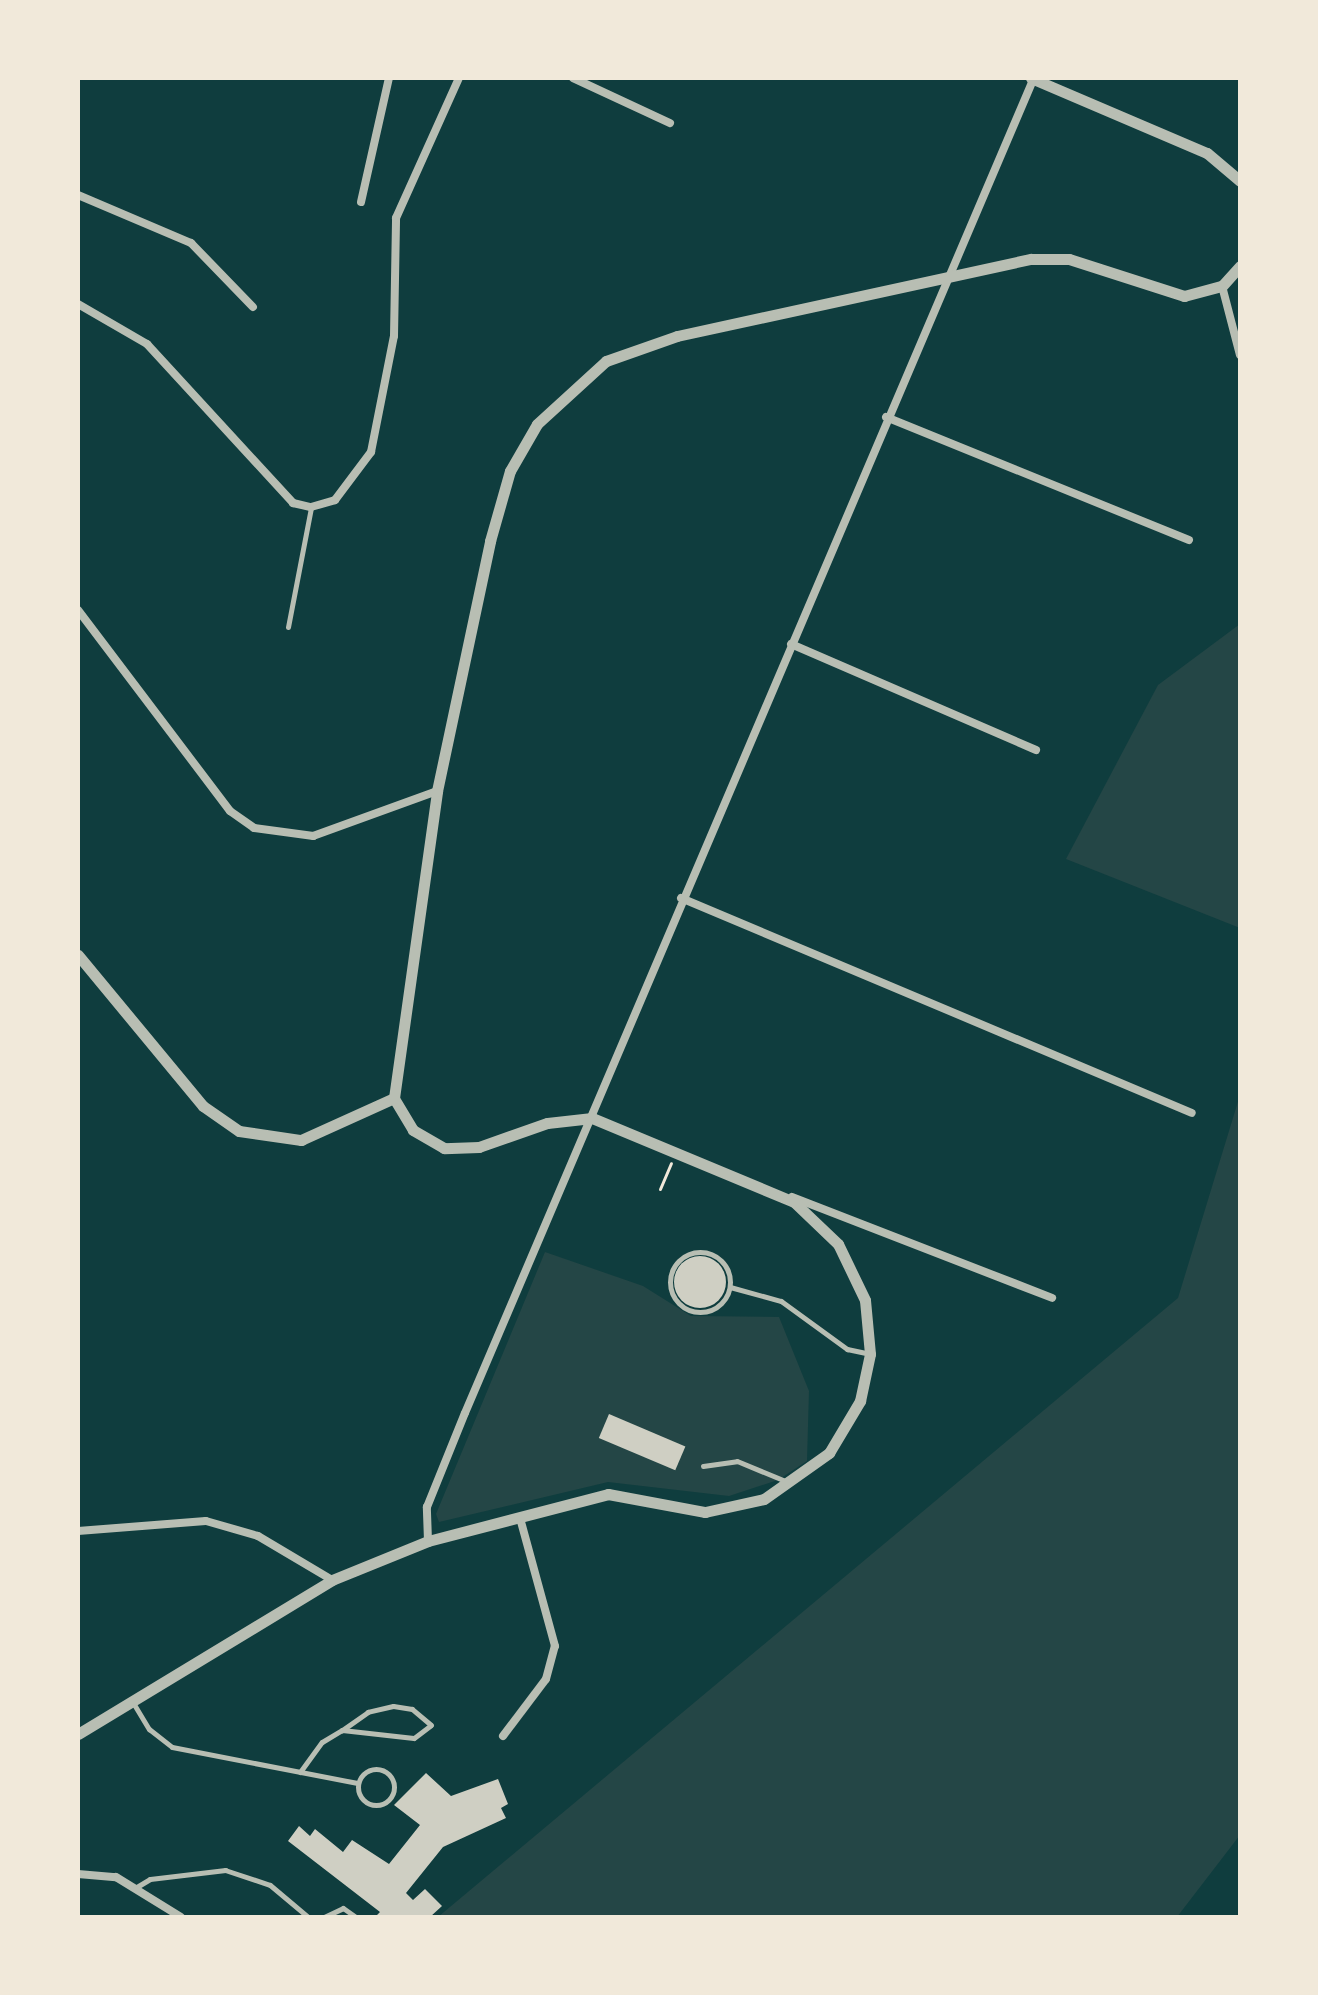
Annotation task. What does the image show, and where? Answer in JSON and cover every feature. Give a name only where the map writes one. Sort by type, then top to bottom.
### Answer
[{"type":"street","points":[[361,202],[389,78]]},
{"type":"street","points":[[78,304],[147,344],[293,503],[311,507],[335,500],[371,452],[394,336],[396,218],[459,78]]},
{"type":"street","points":[[573,78],[670,123]]},
{"type":"street","points":[[428,1541],[427,1507],[592,1118],[681,898],[1033,78],[1207,153],[1240,181]]},
{"type":"street","points":[[78,195],[191,243],[253,307]]},
{"type":"street","points":[[1052,1298],[592,1118],[456,1149],[413,1130],[394,1098],[392,1073],[437,791],[498,504],[520,448],[548,410],[586,375],[641,346],[947,276],[1069,259],[1170,295],[1233,276],[1240,355]]},
{"type":"street","points":[[886,417],[1189,540]]},
{"type":"street","points":[[78,610],[230,811],[254,828],[313,836],[437,791]]},
{"type":"street","points":[[791,644],[1036,750]]},
{"type":"street","points":[[681,898],[1192,1113]]},
{"type":"street","points":[[78,955],[203,1106],[239,1131],[301,1140],[394,1098]]},
{"type":"street","points":[[78,1734],[332,1580],[428,1541],[615,1494],[674,1509],[725,1510],[793,1484],[841,1437],[860,1401],[870,1354],[865,1300],[838,1244],[794,1202],[758,1184]]},
{"type":"street","points":[[503,1736],[546,1679],[555,1646],[520,1518]]},
{"type":"street","points":[[78,1531],[206,1521],[258,1536],[332,1580]]},
{"type":"street","points":[[78,1874],[97,1871],[135,1889],[181,1917]]},
{"type":"lane","points":[[288,627],[311,507]]},
{"type":"lane","points":[[706,1252],[727,1268],[730,1287],[721,1304],[695,1311],[678,1303],[670,1276],[679,1260],[706,1252]]},
{"type":"lane","points":[[730,1287],[781,1301],[847,1349],[870,1354]]},
{"type":"lane","points":[[703,1466],[737,1461],[793,1484]]},
{"type":"lane","points":[[132,1701],[149,1729],[172,1747],[358,1783]]},
{"type":"lane","points":[[300,1772],[322,1742],[368,1712],[393,1706],[412,1709],[431,1725],[414,1738],[342,1730]]},
{"type":"lane","points":[[376,1768],[388,1773],[394,1790],[387,1801],[369,1804],[358,1783],[376,1768]]},
{"type":"lane","points":[[135,1889],[150,1879],[225,1870],[270,1885],[308,1917]]},
{"type":"lane","points":[[324,1917],[343,1908],[356,1917]]},
{"type":"path","points":[[660,1189],[672,1161]]},
{"type":"shaded area","points":[[1240,624],[1240,928],[1066,859],[1158,685]]},
{"type":"shaded area","points":[[1240,1095],[1240,1835],[1177,1917],[438,1917],[1178,1298]]},
{"type":"shaded area","points":[[545,1252],[643,1286],[691,1316],[779,1317],[809,1391],[807,1461],[778,1480],[729,1496],[608,1482],[439,1522],[436,1514]]},
{"type":"building","points":[[700,1256],[719,1263],[726,1282],[719,1301],[700,1308],[681,1301],[674,1282],[681,1263]]},
{"type":"building","points":[[609,1414],[685,1446],[675,1470],[599,1438]]},
{"type":"building","points":[[426,1773],[451,1796],[498,1779],[508,1804],[501,1808],[506,1818],[443,1847],[406,1893],[413,1900],[425,1889],[442,1906],[430,1917],[375,1917],[380,1912],[288,1841],[299,1826],[310,1836],[315,1829],[343,1852],[352,1840],[389,1864],[420,1825],[394,1805]]}]
